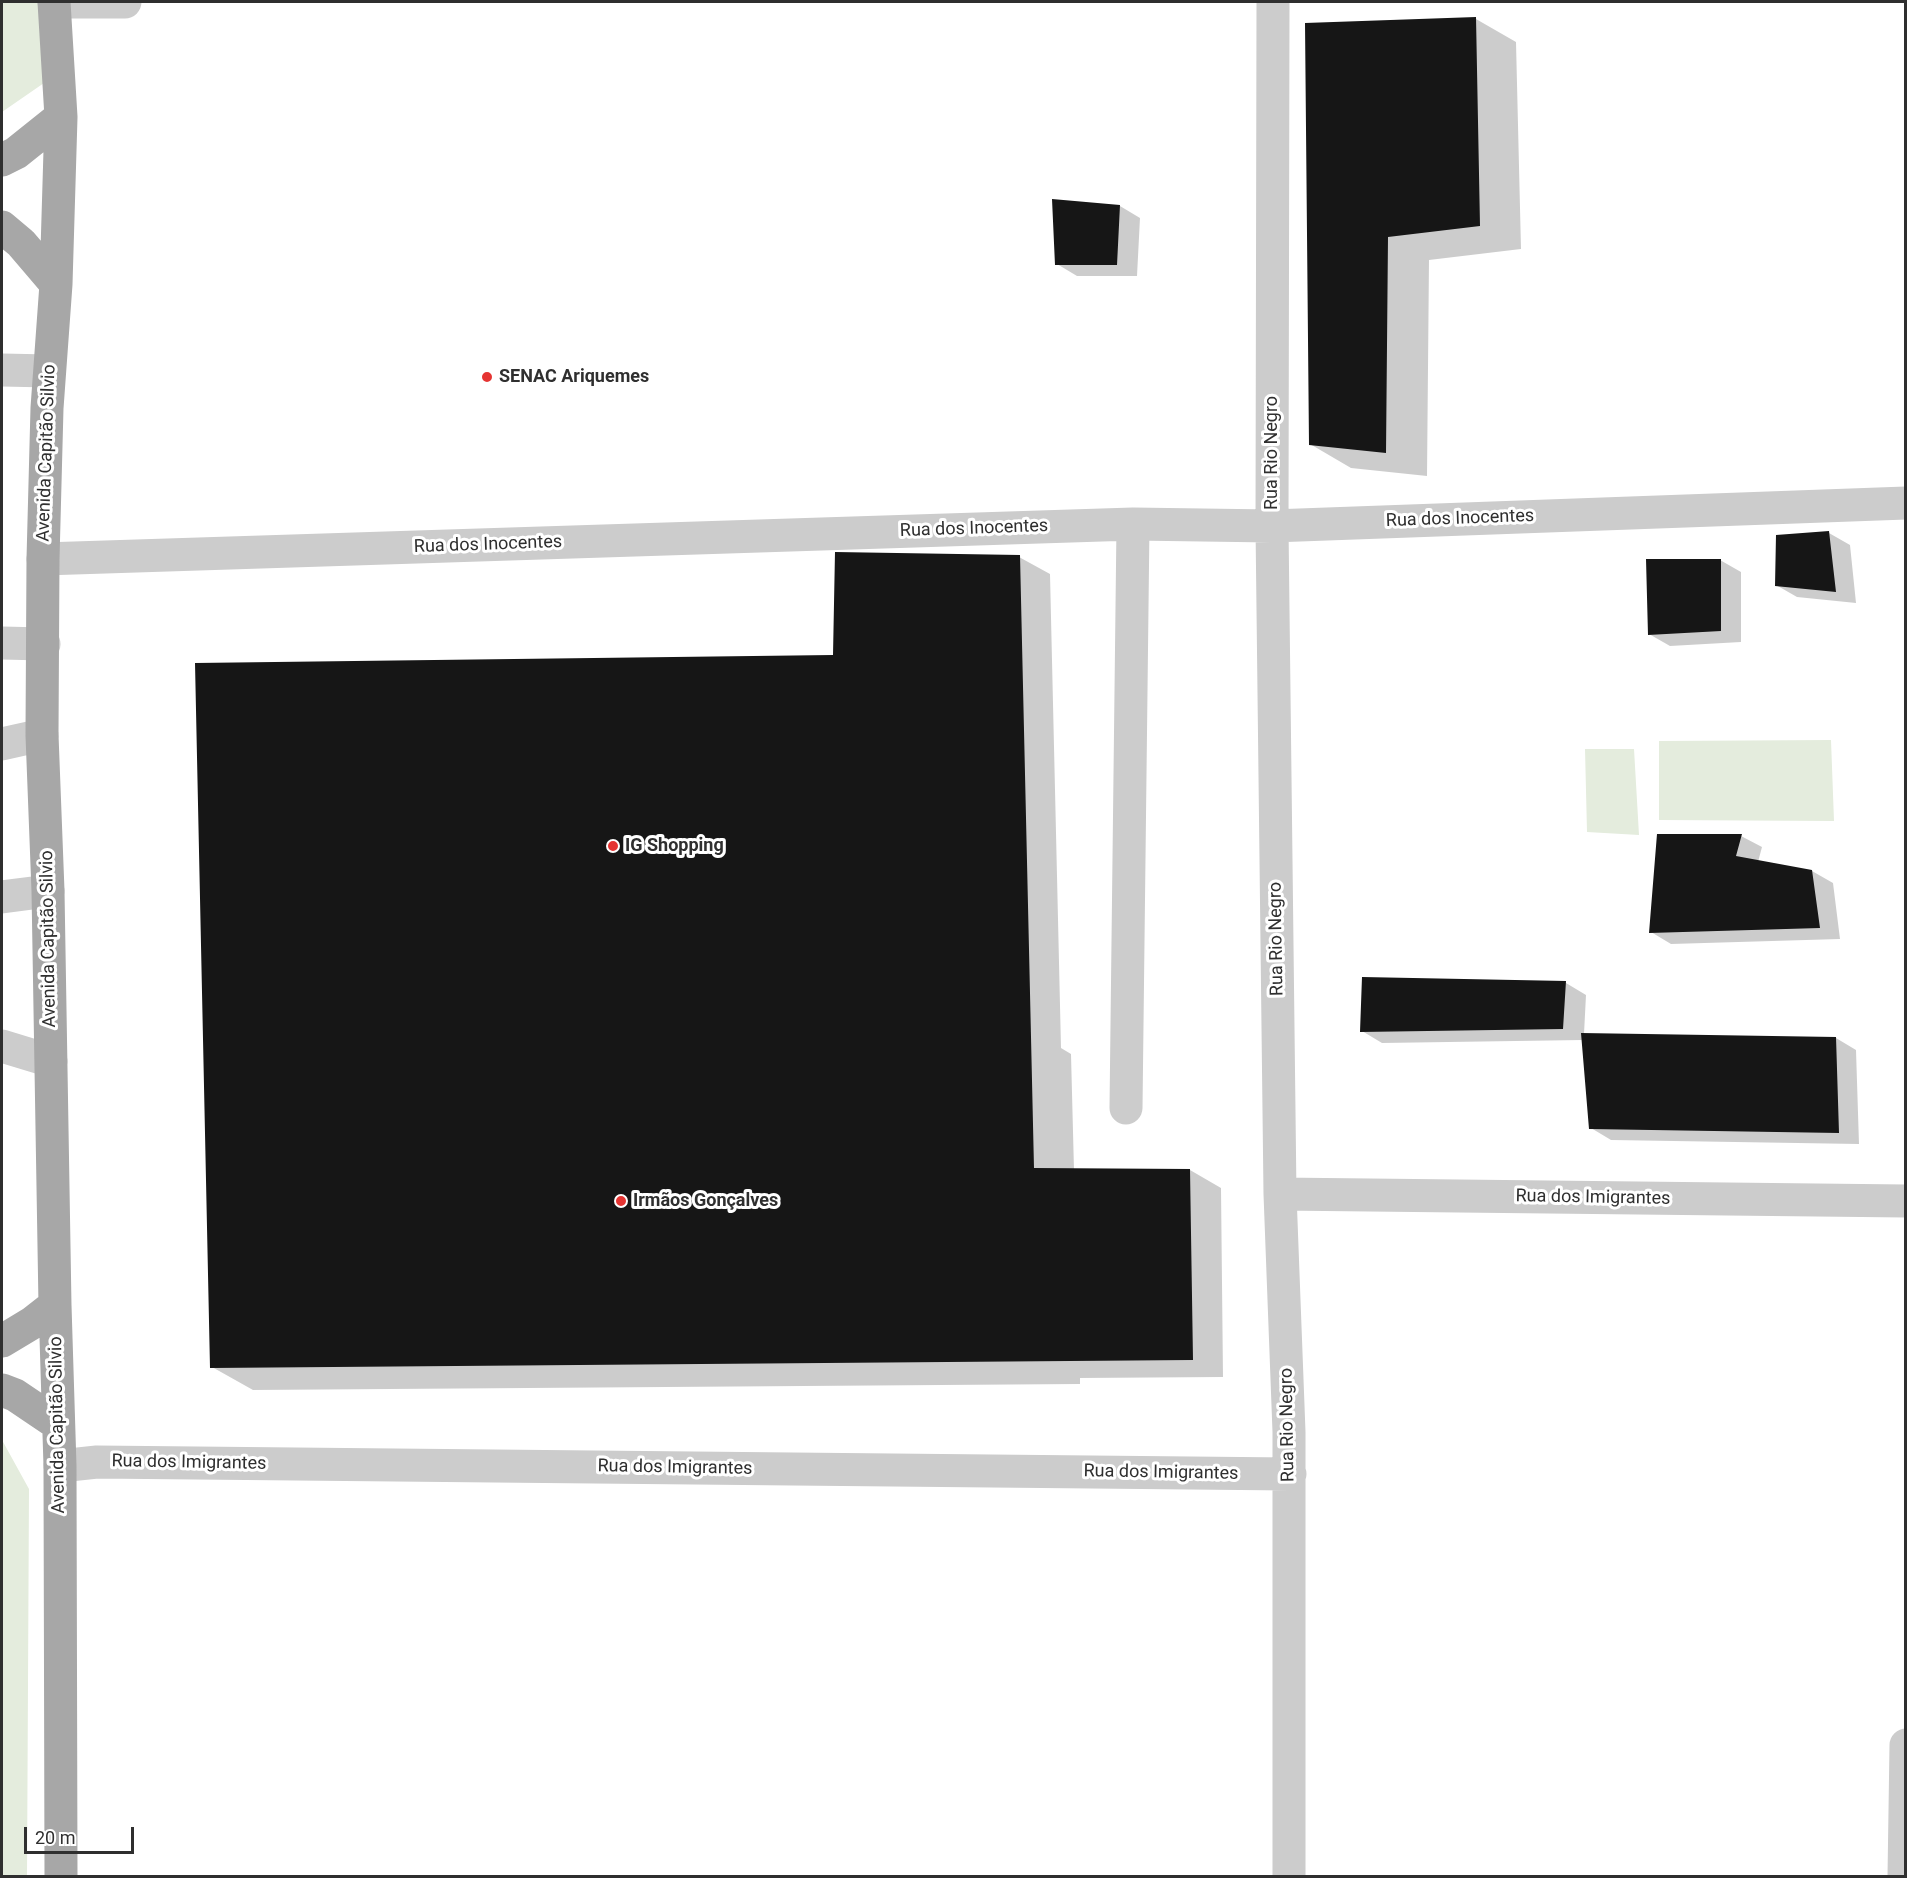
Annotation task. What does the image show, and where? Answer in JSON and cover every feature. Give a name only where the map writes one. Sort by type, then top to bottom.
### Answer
[{"type":"main road","name":"Avenida Capitão Silvio","points":[[54,2],[61,117],[56,284],[49,371],[42,559],[44,644],[42,735],[48,891],[60,1466],[61,1876]]},
{"type":"main road","points":[[2,160],[16,153],[61,117]]},
{"type":"main road","points":[[2,227],[21,243],[56,284]]},
{"type":"main road","points":[[2,1341],[32,1323],[55,1305]]},
{"type":"main road","points":[[2,1390],[15,1395],[58,1424]]},
{"type":"street","points":[[54,2],[125,2]]},
{"type":"street","name":"Rua Rio Negro","points":[[1273,2],[1272,526],[1280,1194],[1290,1474],[1289,1876]]},
{"type":"street","points":[[2,370],[49,371]]},
{"type":"street","name":"Rua dos Inocentes","points":[[42,559],[1132,524],[1272,526],[1905,502]]},
{"type":"street","points":[[1126,1108],[1132,524]]},
{"type":"street","points":[[2,643],[44,644]]},
{"type":"street","points":[[2,744],[42,735]]},
{"type":"street","points":[[2,897],[48,891]]},
{"type":"street","points":[[2,1046],[51,1061]]},
{"type":"street","name":"Rua dos Imigrantes","points":[[1280,1194],[1905,1201]]},
{"type":"street","name":"Rua dos Imigrantes","points":[[60,1466],[97,1462],[1290,1474]]},
{"type":"street","points":[[1904,1876],[1905,1745]]},
{"type":"green space","points":[[2,2],[42,2],[44,83],[2,112]]},
{"type":"green space","points":[[1831,740],[1834,821],[1659,820],[1659,741]]},
{"type":"green space","points":[[1585,749],[1634,749],[1639,835],[1587,832]]},
{"type":"green space","points":[[2,1440],[29,1489],[27,1876],[2,1876]]},
{"type":"building","points":[[1476,17],[1480,226],[1388,237],[1386,453],[1309,445],[1305,23]]},
{"type":"building","points":[[1052,199],[1120,205],[1117,265],[1055,265]]},
{"type":"building","points":[[1829,531],[1836,592],[1775,586],[1776,535]]},
{"type":"building","name":"IG Shopping","points":[[835,552],[1020,555],[1034,1168],[1190,1169],[1193,1360],[210,1368],[195,663],[833,655]]},
{"type":"building","points":[[1646,559],[1721,559],[1721,631],[1648,635]]},
{"type":"building","points":[[1657,834],[1742,834],[1736,856],[1812,870],[1820,928],[1649,933]]},
{"type":"building","points":[[1362,977],[1566,981],[1563,1029],[1360,1032]]},
{"type":"building","points":[[1581,1033],[1836,1037],[1839,1133],[1589,1129]]},
{"type":"place","name":"SENAC Ariquemes","points":[[487,377]]},
{"type":"place","name":"IG Shopping","points":[[613,846]]},
{"type":"place","name":"Irmãos Gonçalves","points":[[621,1201]]}]
